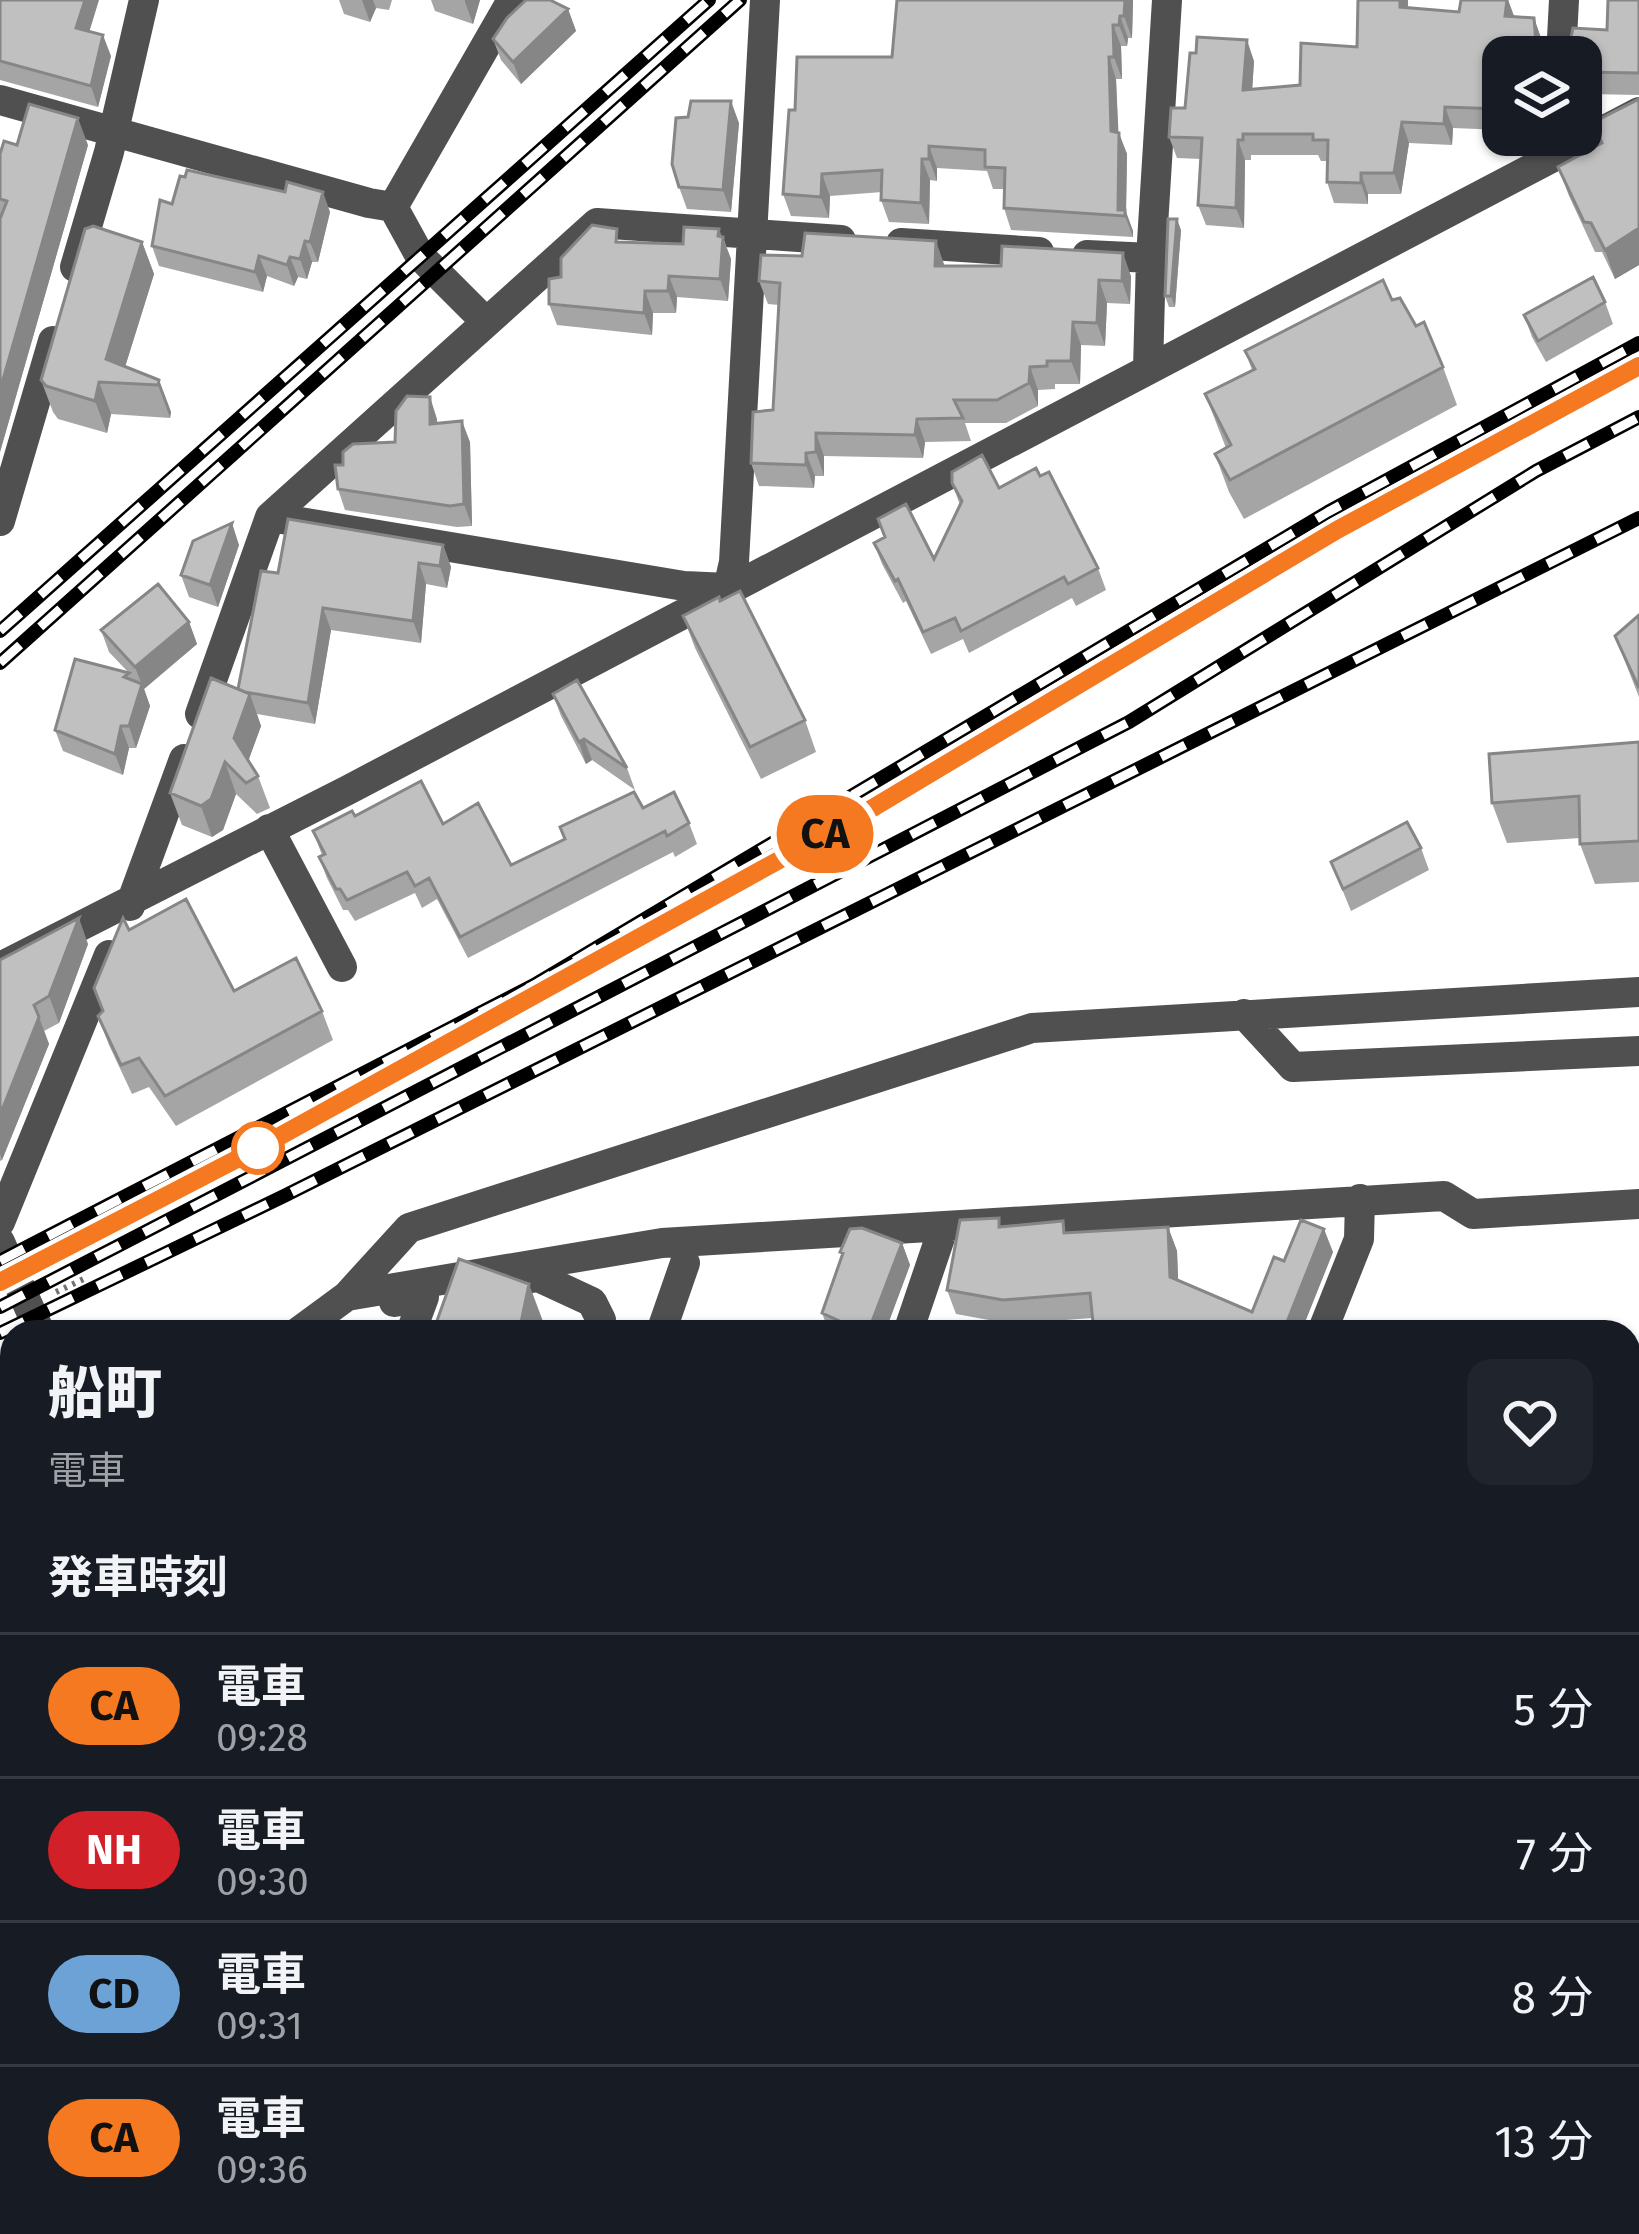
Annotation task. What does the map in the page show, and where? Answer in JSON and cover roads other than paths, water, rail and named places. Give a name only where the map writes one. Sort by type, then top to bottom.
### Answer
[{"type":"street","points":[[0,520],[12,436],[66,296],[109,152],[144,0]]},
{"type":"street","points":[[393,207],[512,0]]},
{"type":"street","points":[[728,588],[734,562],[765,0]]},
{"type":"street","points":[[1148,369],[1167,0]]},
{"type":"street","points":[[1562,36],[1564,0]]},
{"type":"street","points":[[0,100],[393,207]]},
{"type":"street","points":[[1602,127],[1639,112]]},
{"type":"street","points":[[0,967],[1148,369],[1538,156]]},
{"type":"street","points":[[393,207],[420,256],[485,321]]},
{"type":"street","points":[[0,1222],[133,898],[269,518],[597,223],[1151,258]]},
{"type":"street","points":[[269,518],[685,586],[728,588]]},
{"type":"street","points":[[268,830],[342,967]]},
{"type":"street","points":[[321,1317],[409,1228],[1031,1028],[1639,992]]},
{"type":"street","points":[[1244,1014],[1294,1067],[1639,1051]]},
{"type":"street","points":[[321,1317],[662,1243],[1360,1199],[1444,1196],[1473,1214],[1639,1204]]},
{"type":"street","points":[[1327,1320],[1359,1239],[1360,1199]]},
{"type":"street","points":[[912,1320],[944,1226]]},
{"type":"street","points":[[0,1242],[35,1320]]},
{"type":"street","points":[[665,1320],[685,1263]]},
{"type":"street","points":[[321,1317],[538,1277],[592,1302],[601,1320]]},
{"type":"street","points":[[415,1320],[424,1297]]},
{"type":"railway","points":[[0,631],[709,0]]},
{"type":"railway","points":[[0,663],[740,0]]},
{"type":"railway","points":[[0,1261],[534,985],[1328,512],[1639,343]]},
{"type":"railway","points":[[786,856],[1337,530],[1639,366]]},
{"type":"railway","points":[[0,1307],[1129,722],[1536,471],[1639,417]]},
{"type":"railway","points":[[27,1320],[1639,518]]},
{"type":"railway","points":[[0,1282],[324,1112]]},
{"type":"train","name":"CA","points":[[0,1282],[262,1146],[866,812],[1337,530],[1639,366]]}]
